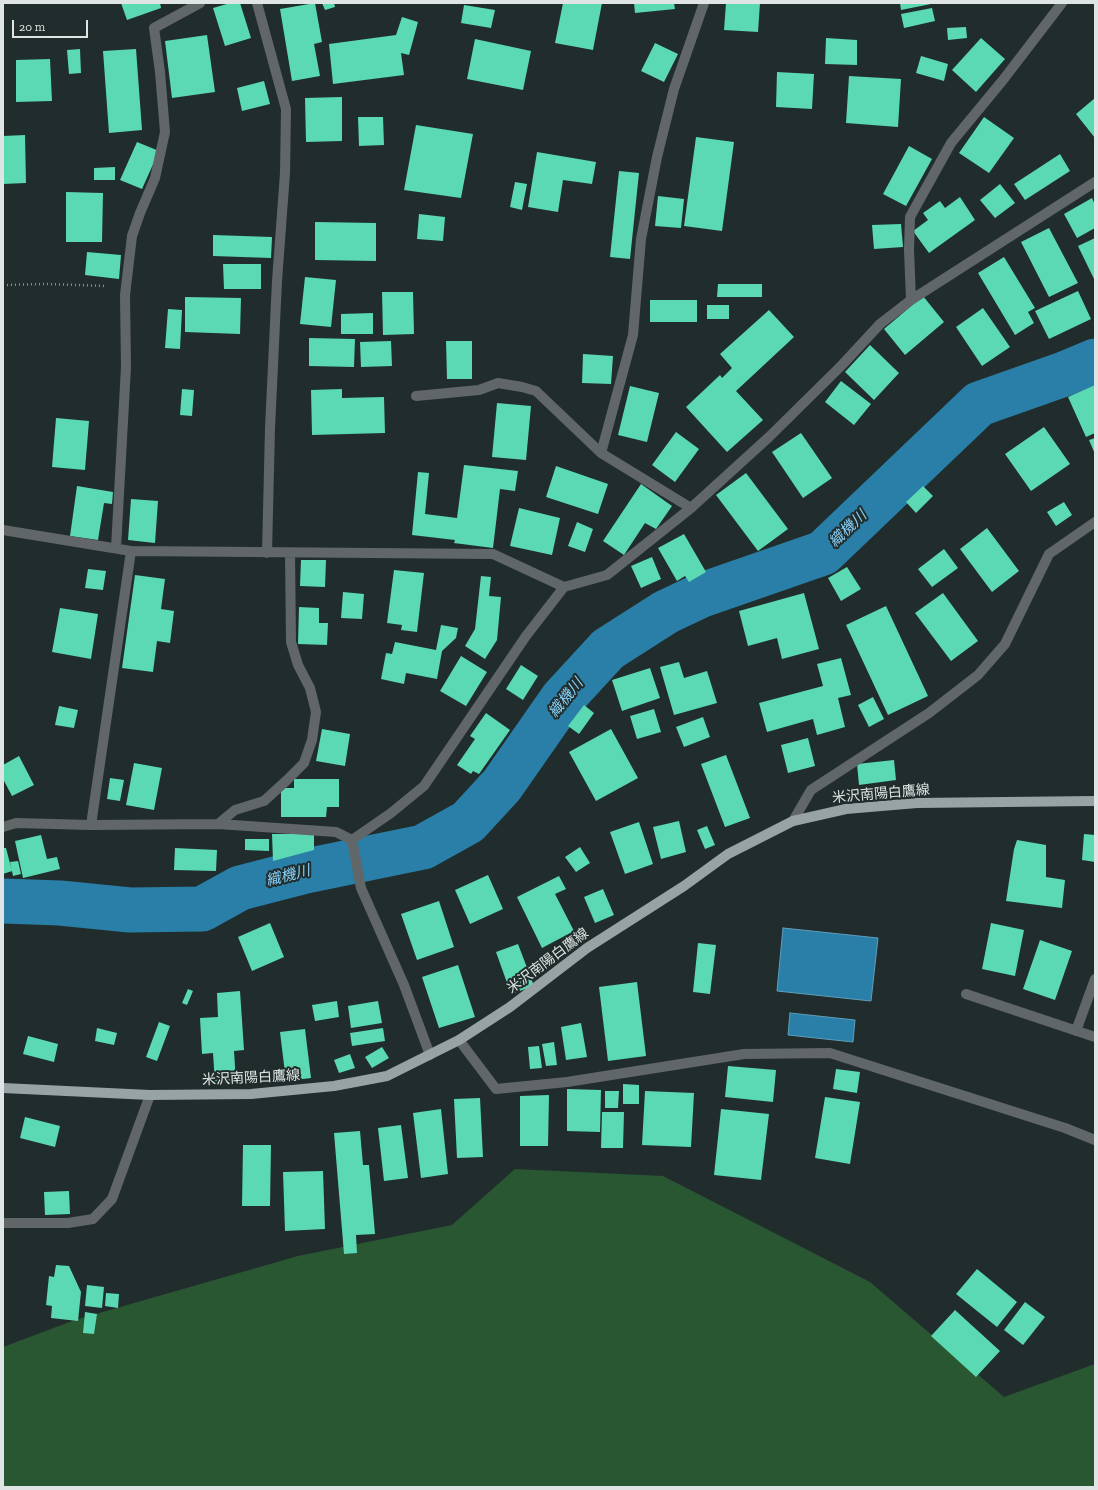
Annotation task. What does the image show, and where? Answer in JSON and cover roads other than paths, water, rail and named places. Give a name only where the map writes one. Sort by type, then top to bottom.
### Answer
[{"type":"main road","name":"米沢南陽白鷹線","points":[[3,1088],[150,1095],[251,1094],[334,1086],[387,1076],[430,1056],[459,1040],[510,1008],[587,948],[684,886],[728,854],[793,820],[846,809],[917,803],[1095,801]]},
{"type":"street","points":[[116,548],[126,367],[126,287],[132,236],[155,178],[165,132],[160,72],[154,28],[200,3]]},
{"type":"street","points":[[601,453],[633,335],[641,238],[657,157],[674,89],[704,3]]},
{"type":"street","points":[[911,300],[909,250],[910,217],[951,143],[1003,80],[1062,3]]},
{"type":"street","points":[[259,4],[286,109],[285,173],[277,281],[270,428],[267,553]]},
{"type":"street","points":[[352,840],[424,786],[526,636],[564,587],[607,575],[691,508],[769,438],[842,365],[880,324],[911,300],[1095,182]]},
{"type":"street","points":[[416,396],[479,390],[498,383],[536,391],[601,453],[691,508]]},
{"type":"street","points":[[793,820],[811,790],[929,713],[978,675],[1005,644],[1049,554],[1095,522]]},
{"type":"street","points":[[3,530],[131,551],[493,554],[564,587]]},
{"type":"street","points":[[91,825],[131,551]]},
{"type":"street","points":[[218,824],[235,810],[264,801],[304,763],[312,740],[316,712],[310,688],[298,665],[291,642],[290,553]]},
{"type":"street","points":[[3,827],[16,823],[91,825],[218,824],[336,832],[352,840]]},
{"type":"street","points":[[352,840],[361,888],[404,985],[430,1056]]},
{"type":"street","points":[[1076,1030],[1095,979]]},
{"type":"street","points":[[966,994],[1095,1037]]},
{"type":"street","points":[[459,1040],[496,1089],[567,1082],[744,1054],[830,1053],[1065,1128],[1095,1140]]},
{"type":"street","points":[[3,1222],[68,1223],[93,1219],[112,1199],[150,1095]]},
{"type":"water","points":[[783,928],[878,938],[871,1001],[777,991]]},
{"type":"water","points":[[790,1013],[855,1020],[853,1042],[788,1035]]},
{"type":"waterway","name":"織機川","points":[[3,901],[60,903],[130,910],[202,909],[240,888],[306,871],[423,847],[468,822],[502,785],[562,699],[608,649],[666,612],[702,595],[823,553],[979,404],[1064,374],[1095,361]]}]
